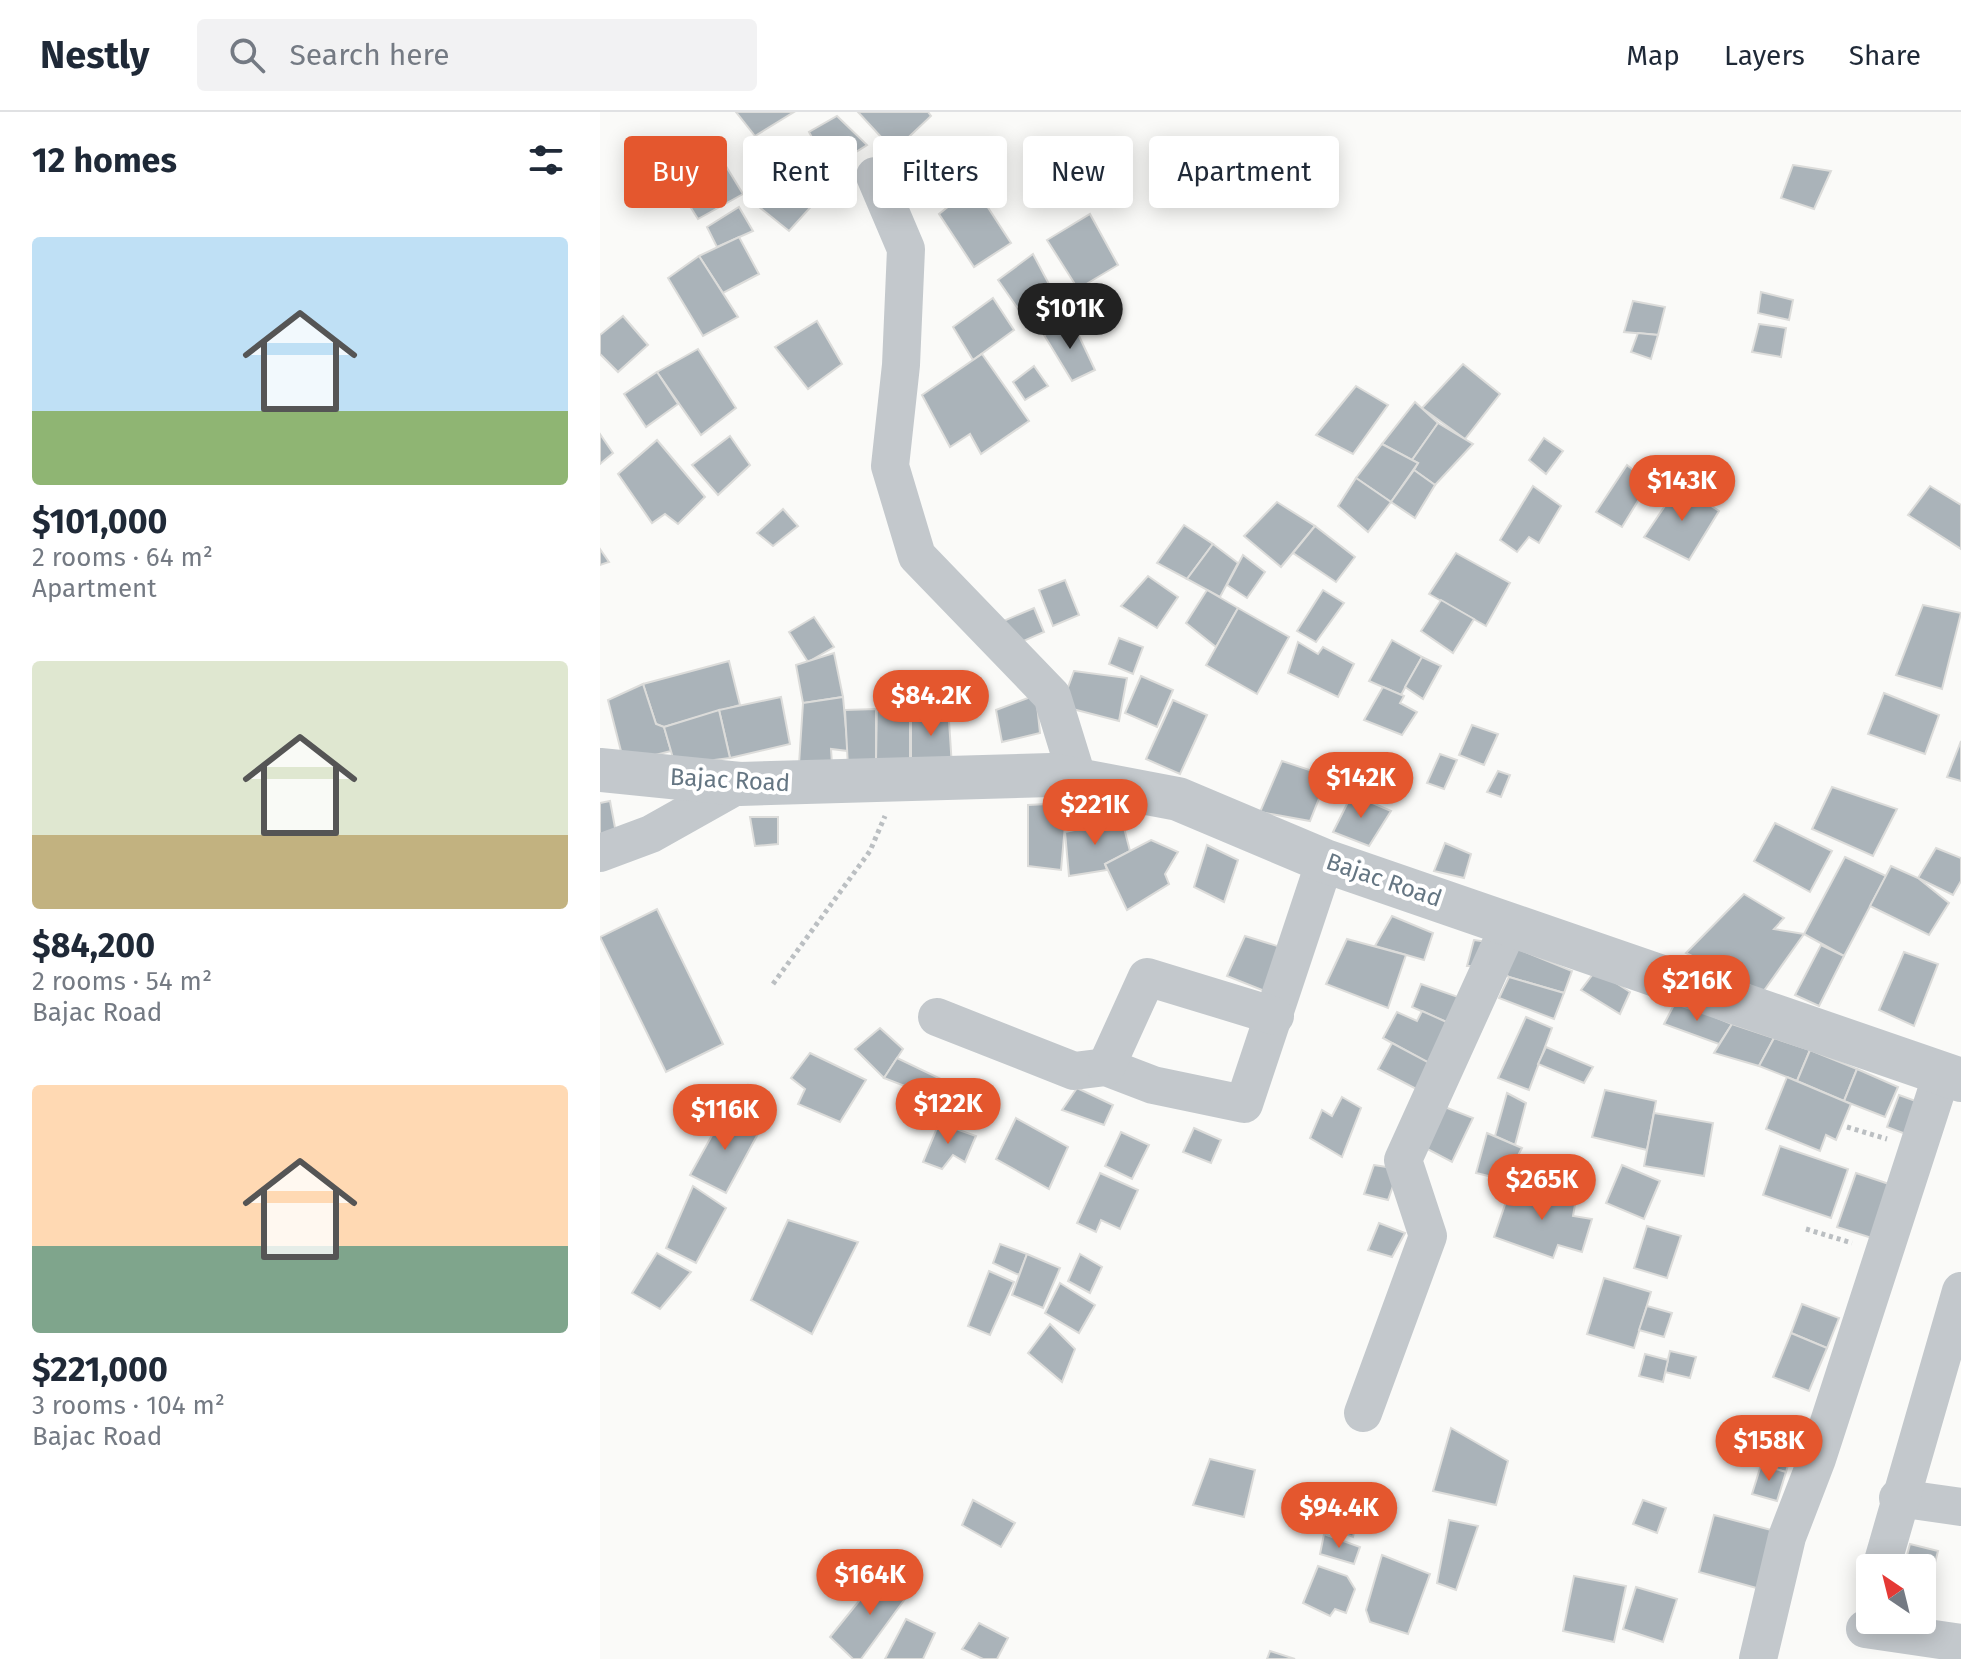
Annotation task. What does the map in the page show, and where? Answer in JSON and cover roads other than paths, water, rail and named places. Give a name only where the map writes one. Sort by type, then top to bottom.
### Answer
[{"type":"street","points":[[889,208],[906,249],[901,365],[890,466],[917,556],[1052,696],[1078,780]]},
{"type":"street","name":"Bajac Road","points":[[600,770],[740,784],[1051,775],[1178,799],[1325,861],[1955,1076]]},
{"type":"street","points":[[600,853],[651,834],[740,784]]},
{"type":"street","points":[[937,1017],[1074,1071],[1106,1067],[1153,1085],[1244,1104],[1325,861]]},
{"type":"street","points":[[1363,1413],[1428,1236],[1403,1160],[1510,924]]},
{"type":"street","points":[[1106,1067],[1147,977],[1275,1016]]},
{"type":"street","points":[[1758,1659],[1787,1537],[1817,1459],[1883,1252],[1955,1076]]},
{"type":"street","points":[[1884,1554],[1898,1498],[1961,1291]]},
{"type":"street","points":[[1898,1498],[1961,1507]]},
{"type":"street","points":[[1875,1634],[1961,1643]]}]
